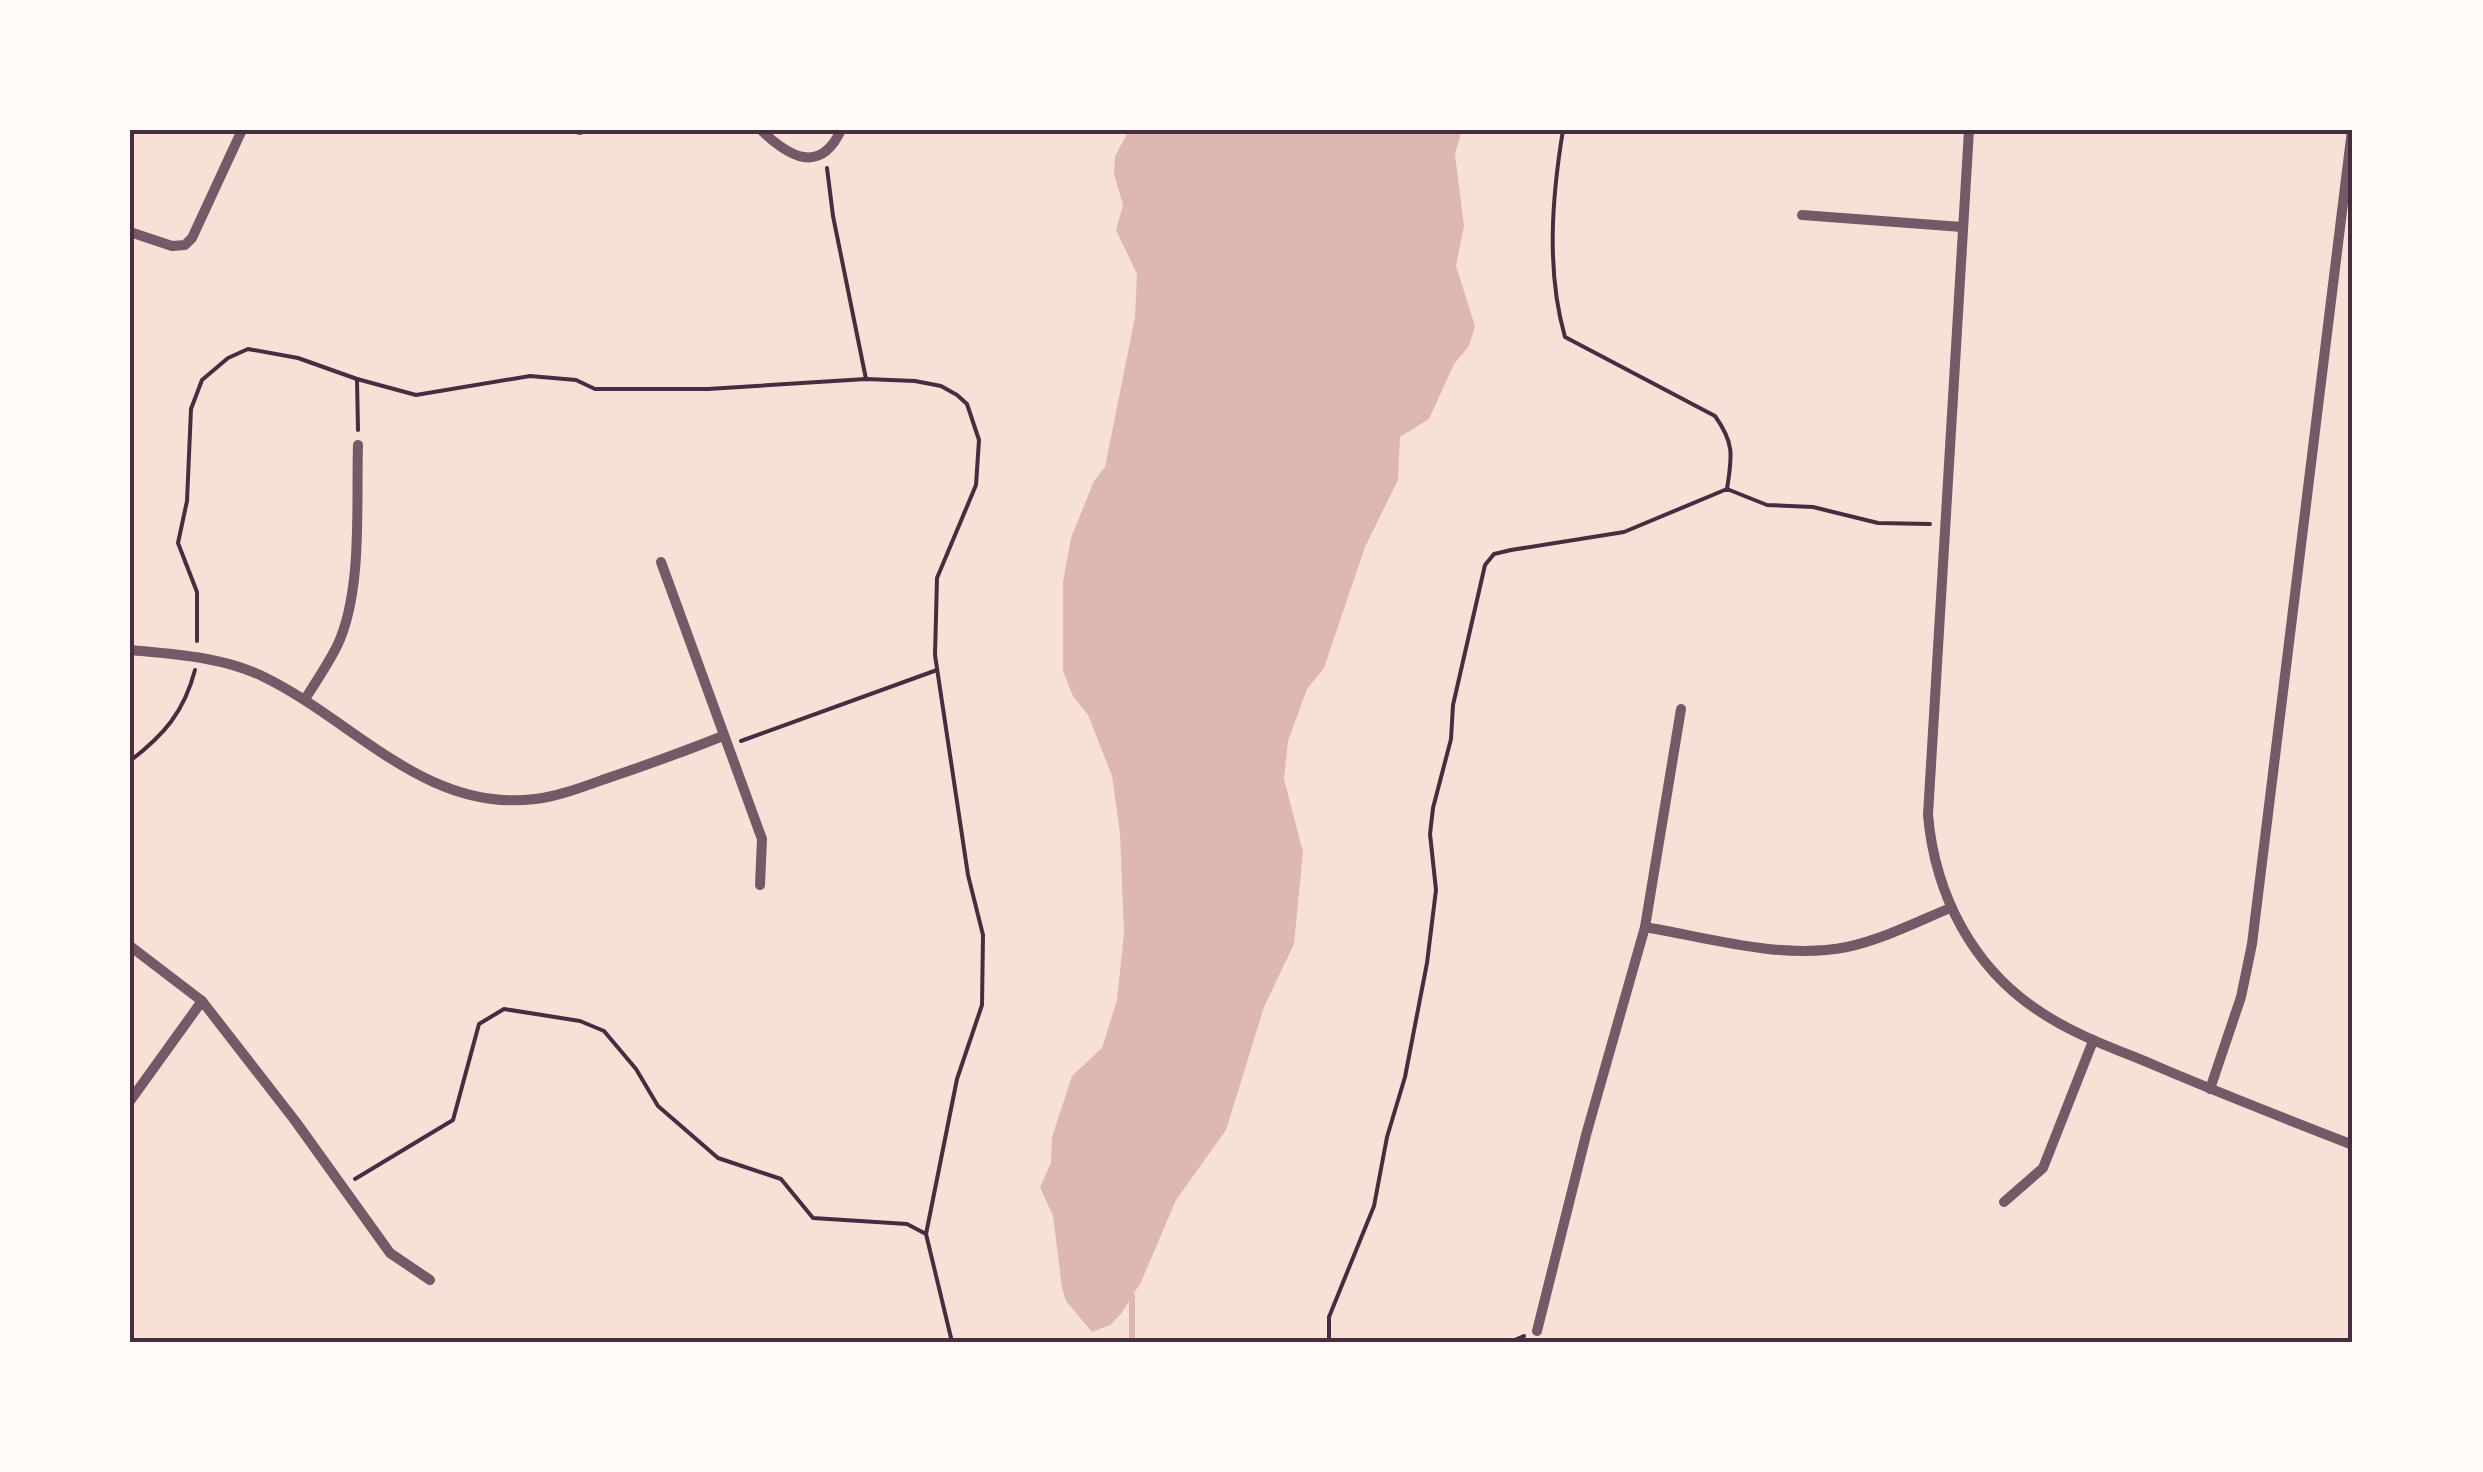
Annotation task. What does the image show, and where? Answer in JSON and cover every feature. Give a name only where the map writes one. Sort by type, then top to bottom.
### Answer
[{"type":"street","points":[[130,233],[172,246],[185,245],[192,238],[242,130]]},
{"type":"street","points":[[761,130],[792,155],[812,158],[832,148],[841,130]]},
{"type":"street","points":[[1969,130],[1928,815],[1932,855],[1950,908],[1988,966],[2043,1014],[2093,1040],[2353,1145]]},
{"type":"street","points":[[2210,1089],[2240,997],[2252,944],[2352,130]]},
{"type":"street","points":[[1802,216],[1962,227]]},
{"type":"street","points":[[305,700],[339,643],[346,614],[356,556],[358,445]]},
{"type":"street","points":[[661,562],[762,839],[760,884]]},
{"type":"street","points":[[130,650],[246,670],[305,700],[424,780],[462,794],[535,799],[725,741]]},
{"type":"street","points":[[1538,1331],[1586,1135],[1645,926],[1681,709]]},
{"type":"street","points":[[1645,926],[1752,946],[1810,951],[1862,942],[1950,908]]},
{"type":"street","points":[[130,946],[202,1001],[390,1253],[430,1280]]},
{"type":"street","points":[[130,1100],[202,1001]]},
{"type":"street","points":[[2004,1202],[2042,1168],[2093,1040]]},
{"type":"path","points":[[1563,130],[1553,191],[1556,306],[1565,337],[1715,416],[1727,433],[1733,454],[1727,489]]},
{"type":"path","points":[[825,153],[832,216],[866,380]]},
{"type":"path","points":[[130,761],[172,724],[190,689],[198,659],[197,592],[178,542],[187,501],[191,409],[202,380],[228,358],[248,349],[298,358],[357,380],[416,395],[530,376],[576,380],[595,389],[708,389],[866,380],[942,386],[967,404],[979,440],[976,484],[937,578],[937,670],[968,875],[983,935],[982,1005],[957,1079],[926,1234],[952,1342]]},
{"type":"path","points":[[357,380],[358,445]]},
{"type":"path","points":[[1329,1342],[1329,1317],[1374,1206],[1387,1136],[1405,1078],[1436,890],[1430,834],[1433,808],[1451,739],[1452,705],[1485,565],[1494,554],[1624,532],[1727,489],[1768,505],[1813,506],[1878,523],[1946,524]]},
{"type":"path","points":[[725,741],[937,670]]},
{"type":"path","points":[[343,1187],[453,1120],[479,1024],[504,1009],[580,1021],[604,1031],[636,1070],[658,1106],[718,1158],[781,1179],[813,1218],[907,1224],[926,1234]]},
{"type":"shaded area","points":[[1129,130],[1462,130],[1455,154],[1464,226],[1456,266],[1475,326],[1469,346],[1454,364],[1429,419],[1400,437],[1398,480],[1365,547],[1324,668],[1307,689],[1288,741],[1284,779],[1303,852],[1294,944],[1264,1007],[1226,1130],[1176,1200],[1141,1282],[1121,1314],[1110,1325],[1092,1332],[1066,1301],[1053,1216],[1040,1187],[1051,1163],[1052,1137],[1072,1076],[1102,1048],[1117,1000],[1124,933],[1120,833],[1112,776],[1088,715],[1073,696],[1063,671],[1063,582],[1071,538],[1094,481],[1105,467],[1135,317],[1137,274],[1116,230],[1123,205],[1114,174],[1115,156]]},
{"type":"waterway","points":[[1132,1296],[1132,1342]]}]
